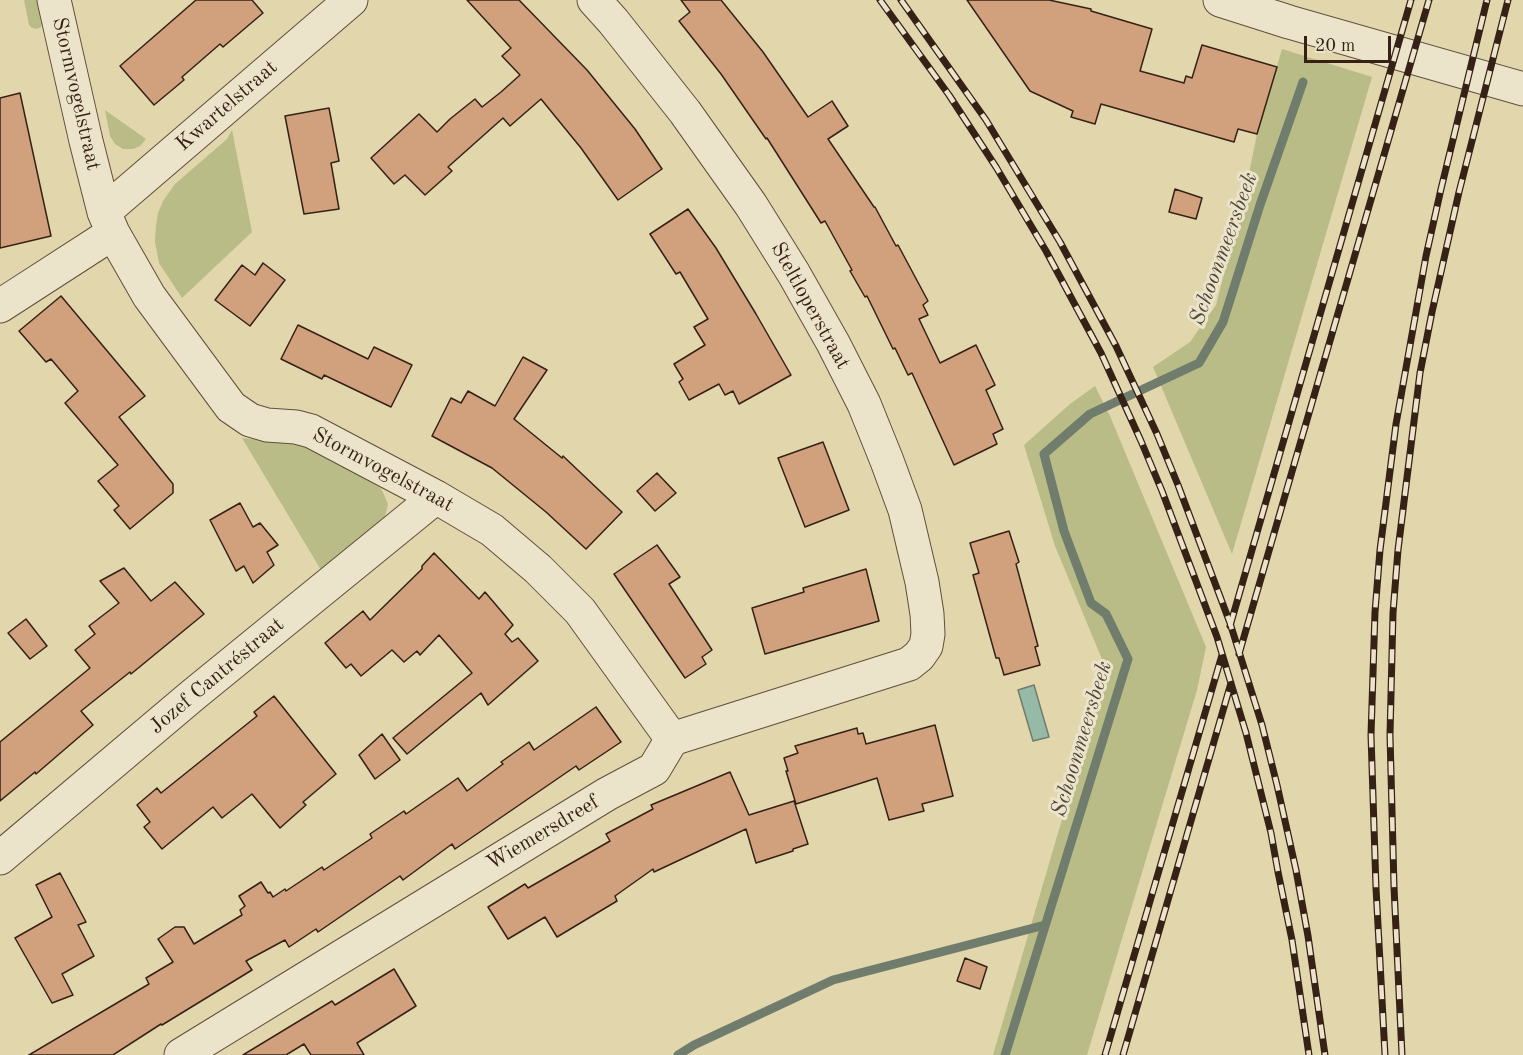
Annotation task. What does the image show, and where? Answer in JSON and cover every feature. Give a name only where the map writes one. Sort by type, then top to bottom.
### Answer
[{"type":"street","name":"Stormvogelstraat","points":[[54,0],[86,141],[108,222],[149,296],[231,407],[250,420],[267,425],[296,427],[311,431],[436,497],[492,531],[538,568],[579,611],[672,739]]},
{"type":"street","name":"Kwartelstraat","points":[[0,306],[108,222],[351,0]]},
{"type":"street","name":"Steltloperstraat","points":[[594,0],[685,112],[751,205],[833,343],[864,404],[888,461],[904,510],[922,582],[927,614],[926,646],[920,656],[909,664],[672,739]]},
{"type":"street","points":[[1220,0],[1523,89]]},
{"type":"street","name":"Jozef Cantréstraat","points":[[0,858],[436,497]]},
{"type":"street","name":"Wiemersdreef","points":[[180,1055],[608,794],[654,770],[672,739]]},
{"type":"shaded area","points":[[24,0],[38,0],[43,22],[41,27],[37,29],[29,25]]},
{"type":"shaded area","points":[[1282,49],[1372,77],[1232,554],[1153,367],[1190,342],[1216,305],[1246,188],[1257,134]]},
{"type":"shaded area","points":[[105,110],[146,139],[140,146],[133,149],[123,149],[115,144],[110,136]]},
{"type":"shaded area","points":[[232,130],[252,232],[182,298],[159,263],[155,242],[158,213],[175,184],[227,139]]},
{"type":"shaded area","points":[[1095,386],[1110,416],[1206,647],[1197,690],[1087,1055],[993,1055],[1106,669],[1055,546],[1024,445],[1070,404]]},
{"type":"shaded area","points":[[242,438],[298,444],[321,453],[381,488],[388,504],[384,520],[321,570]]},
{"type":"shaded area","points":[[1034,685],[1049,737],[1033,741],[1018,690]]},
{"type":"building","points":[[196,0],[252,0],[263,13],[223,47],[220,44],[182,77],[184,80],[154,105],[120,66]]},
{"type":"building","points":[[467,0],[519,0],[587,70],[635,129],[662,169],[618,200],[581,148],[541,99],[510,126],[503,118],[448,167],[452,171],[425,195],[405,175],[394,184],[371,158],[419,114],[437,132],[475,99],[482,107],[520,75],[502,56],[511,48]]},
{"type":"building","points":[[681,0],[721,0],[763,52],[808,117],[832,101],[848,126],[828,139],[875,207],[928,301],[923,305],[928,315],[919,319],[940,363],[976,345],[995,385],[986,390],[1003,429],[993,434],[997,444],[954,465],[912,373],[908,375],[895,348],[893,349],[867,296],[865,297],[850,271],[852,270],[825,221],[821,223],[767,138],[679,21],[690,12]]},
{"type":"building","points":[[967,0],[1049,0],[1091,9],[1091,11],[1152,29],[1140,71],[1184,83],[1186,76],[1192,78],[1202,45],[1277,67],[1257,134],[1238,129],[1234,142],[1101,104],[1095,124],[1071,117],[1073,111],[1030,91]]},
{"type":"building","points":[[20,93],[51,236],[0,248],[0,98]]},
{"type":"building","points":[[329,108],[339,161],[331,163],[339,209],[304,214],[285,116]]},
{"type":"building","points":[[1175,189],[1202,198],[1196,219],[1169,212]]},
{"type":"building","points":[[688,209],[716,248],[791,375],[739,404],[733,391],[725,395],[719,384],[689,400],[679,382],[683,379],[674,364],[705,345],[694,327],[708,319],[680,272],[676,274],[650,234]]},
{"type":"building","points":[[263,263],[285,280],[250,326],[215,300],[242,265],[255,275]]},
{"type":"building","points":[[61,296],[145,396],[119,417],[173,484],[173,493],[130,529],[114,510],[119,506],[98,481],[118,465],[65,403],[78,391],[51,359],[46,362],[19,331]]},
{"type":"building","points":[[298,325],[368,359],[374,347],[412,365],[391,407],[324,375],[322,379],[281,359]]},
{"type":"building","points":[[523,357],[547,370],[514,419],[562,458],[563,456],[622,512],[586,549],[546,512],[492,468],[432,436],[451,398],[461,403],[468,391],[495,406]]},
{"type":"building","points":[[823,442],[849,510],[805,527],[778,458]]},
{"type":"building","points":[[657,473],[676,493],[655,511],[637,491]]},
{"type":"building","points":[[240,503],[253,527],[260,523],[278,545],[267,552],[274,565],[253,583],[244,566],[236,571],[210,520]]},
{"type":"building","points":[[1009,531],[1019,562],[1016,564],[1038,646],[1035,647],[1040,665],[1004,675],[999,658],[996,658],[973,575],[979,573],[970,543]]},
{"type":"building","points":[[657,545],[680,577],[669,584],[712,650],[702,657],[706,664],[685,678],[614,574]]},
{"type":"building","points":[[434,553],[479,599],[485,592],[513,625],[505,634],[512,642],[518,638],[538,661],[488,705],[481,693],[407,754],[393,738],[472,673],[439,635],[420,655],[417,651],[404,662],[392,650],[361,676],[351,664],[346,668],[325,643],[363,611],[370,620],[422,569]]},
{"type":"building","points":[[124,568],[151,601],[175,582],[204,614],[131,674],[130,672],[81,711],[93,725],[36,774],[35,772],[0,801],[0,742],[90,668],[75,650],[95,634],[89,626],[119,603],[100,581]]},
{"type":"building","points":[[866,569],[879,621],[765,654],[752,608],[804,592],[803,588]]},
{"type":"building","points":[[26,619],[47,646],[30,659],[8,633]]},
{"type":"building","points":[[274,696],[336,774],[303,802],[306,805],[280,828],[252,794],[222,818],[213,807],[162,849],[144,827],[150,822],[137,805],[157,788],[161,793],[257,716],[254,712]]},
{"type":"building","points":[[596,707],[621,742],[579,770],[576,766],[455,849],[452,844],[403,880],[400,876],[318,932],[316,929],[289,947],[285,940],[246,961],[252,970],[113,1055],[29,1055],[149,984],[146,978],[173,962],[158,939],[175,927],[184,927],[194,944],[242,915],[240,910],[245,906],[239,896],[261,882],[273,897],[285,889],[286,891],[322,867],[324,870],[372,838],[370,834],[404,811],[406,814],[458,778],[467,791],[529,742],[534,750]]},
{"type":"building","points":[[935,725],[953,796],[922,804],[924,811],[889,820],[877,778],[796,804],[784,758],[798,753],[795,746],[857,728],[858,734],[863,733],[866,744]]},
{"type":"building","points":[[382,734],[400,760],[375,779],[359,755]]},
{"type":"building","points":[[730,772],[749,815],[794,801],[808,844],[756,863],[746,829],[654,872],[653,869],[615,896],[617,901],[557,937],[545,917],[508,939],[488,907],[525,884],[528,888],[610,841],[606,834],[653,809],[651,805]]},
{"type":"building","points":[[60,873],[86,922],[78,925],[94,956],[62,974],[73,995],[52,1003],[15,938],[52,917],[36,885]]},
{"type":"building","points":[[965,958],[987,967],[980,989],[957,981]]},
{"type":"building","points":[[394,969],[416,1006],[357,1043],[364,1055],[311,1055],[304,1044],[286,1055],[243,1055],[332,1001],[335,1005]]},
{"type":"waterway","name":"Schoonmeersbeek","points":[[1005,1055],[1128,659],[1106,614],[1091,603],[1064,531],[1044,454],[1090,414],[1199,363],[1223,322],[1260,205],[1303,82]]},
{"type":"waterway","name":"Schoonmeersbeek","points":[[678,1055],[694,1045],[833,980],[1045,925]]},
{"type":"railway","points":[[880,0],[949,95],[996,167],[1046,251],[1101,353],[1162,491],[1217,637],[1246,733],[1271,833],[1292,940],[1309,1055]]},
{"type":"railway","points":[[901,0],[986,120],[1060,242],[1116,346],[1178,485],[1230,623],[1262,725],[1296,870],[1325,1055]]},
{"type":"railway","points":[[1230,626],[1411,0]]},
{"type":"railway","points":[[1239,654],[1429,0]]},
{"type":"railway","points":[[1385,1055],[1371,735],[1375,612],[1380,550],[1396,424],[1426,256],[1487,0]]},
{"type":"railway","points":[[1402,1055],[1390,735],[1393,613],[1398,550],[1420,373],[1432,312],[1459,192],[1508,0]]},
{"type":"railway","points":[[1105,1055],[1222,655]]},
{"type":"railway","points":[[1123,1055],[1231,683]]}]
